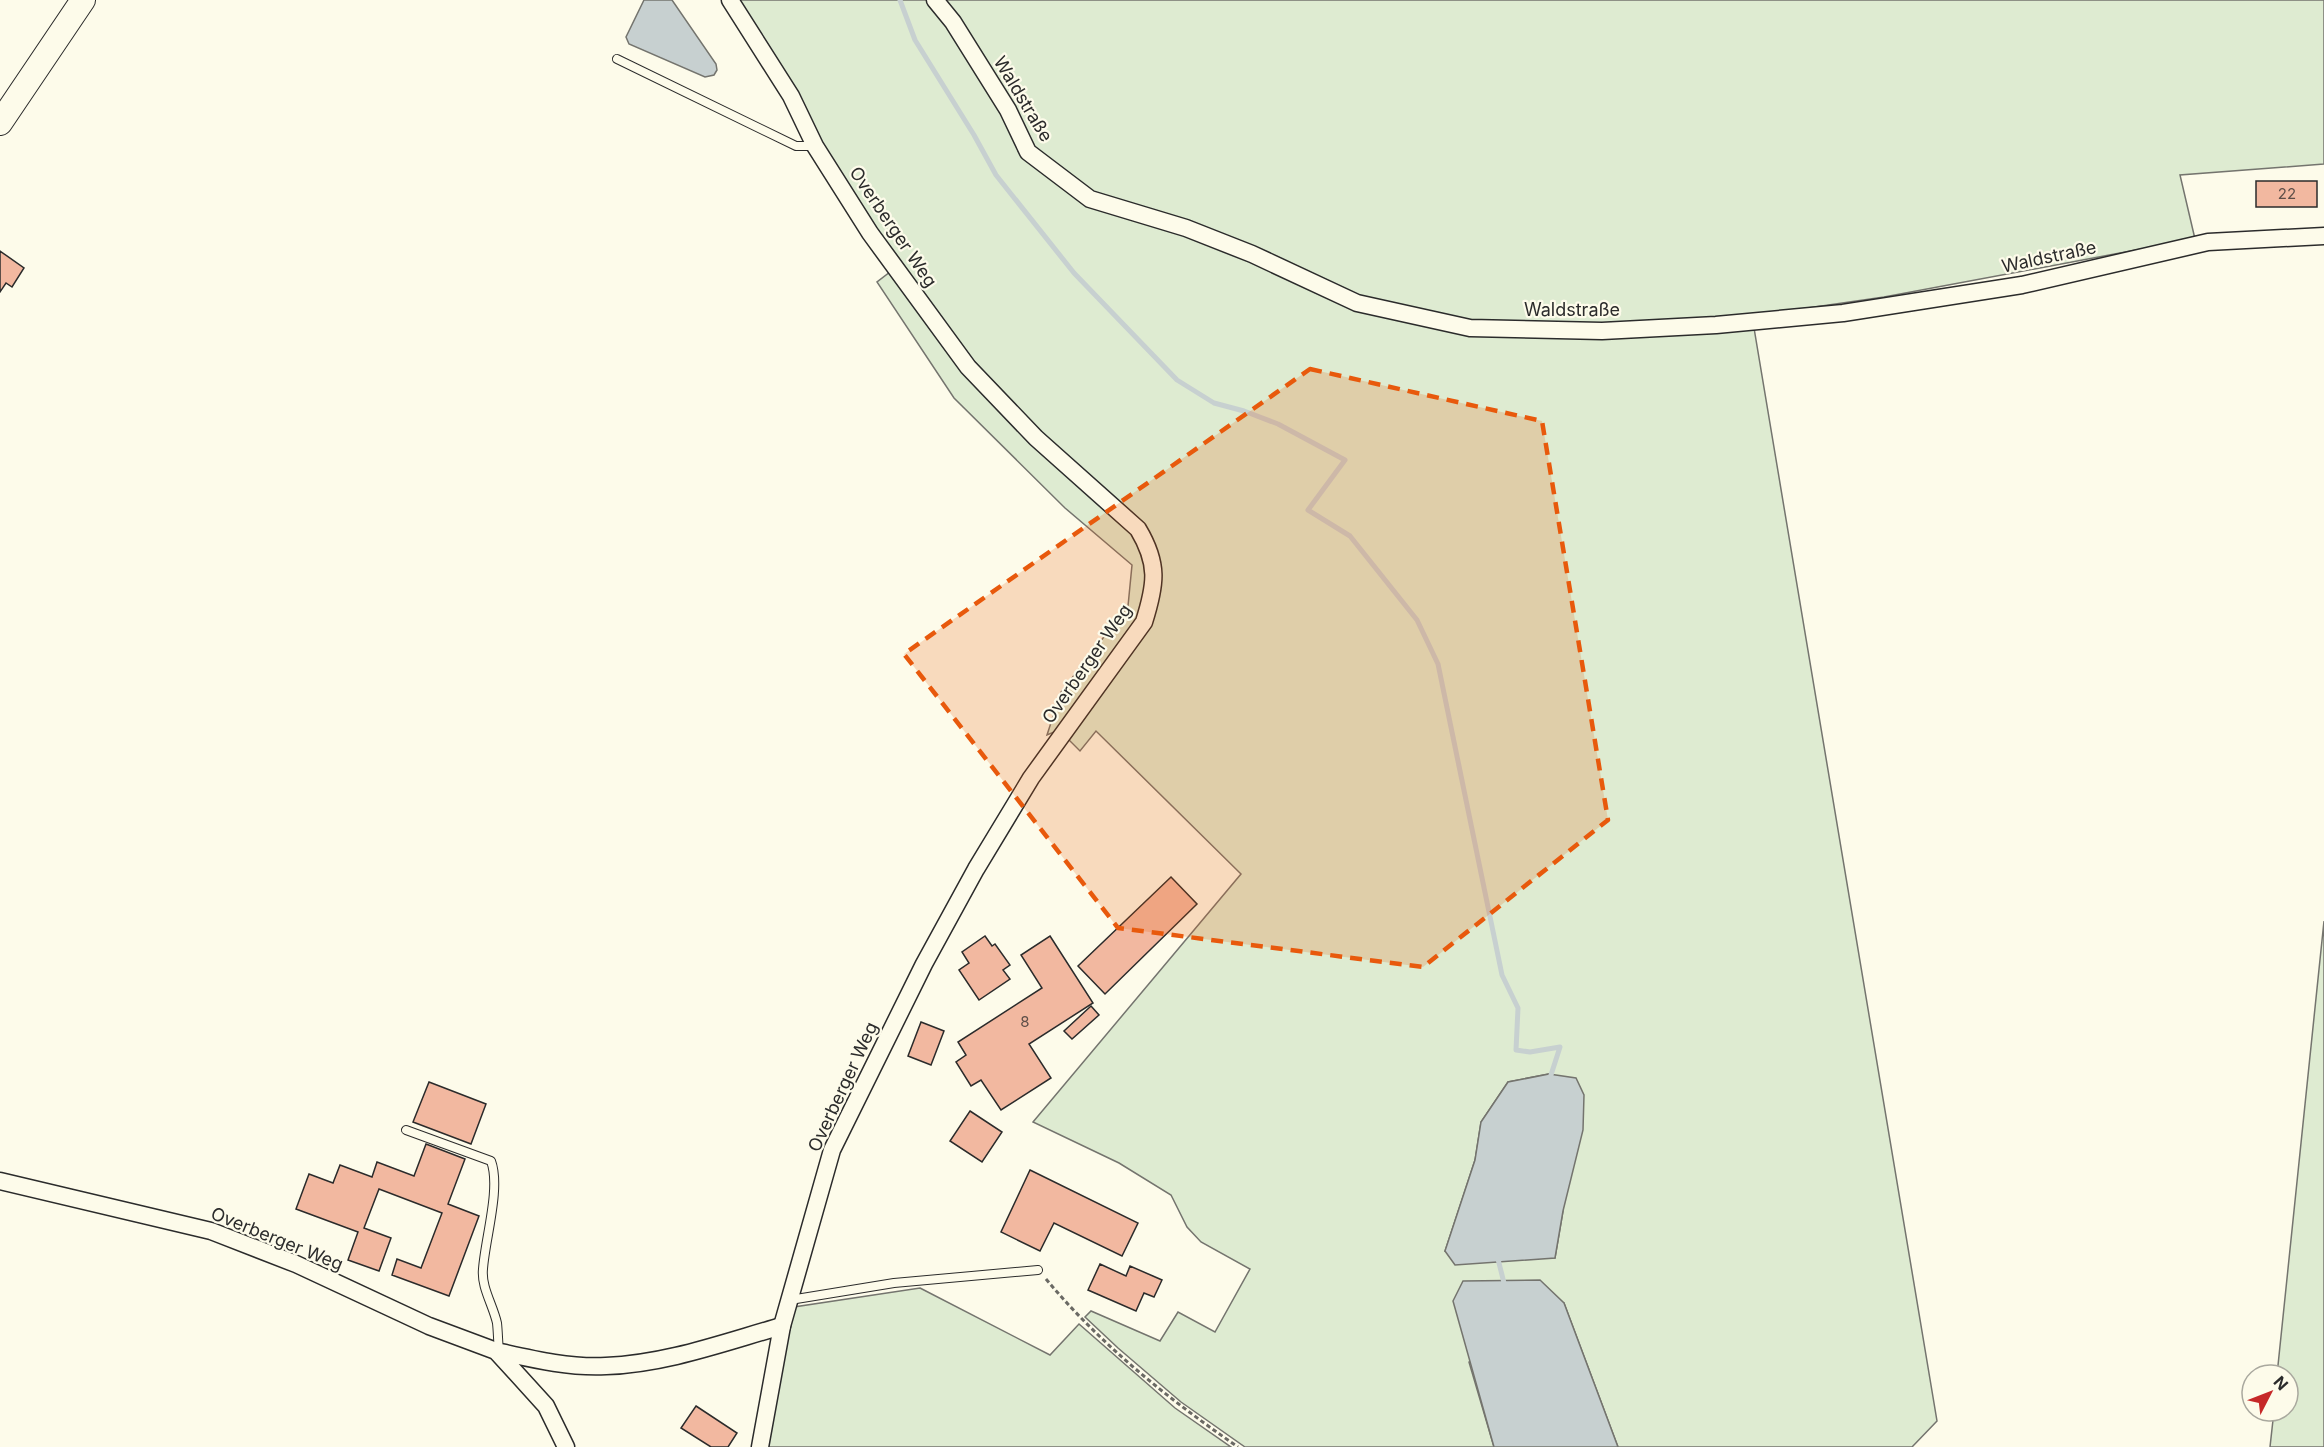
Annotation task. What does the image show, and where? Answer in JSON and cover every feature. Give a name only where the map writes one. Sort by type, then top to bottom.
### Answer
[{"type":"main road","points":[[0,123],[83,0]]},
{"type":"street","name":"Overberger Weg","points":[[730,0],[791,96],[815,146],[870,233],[968,368],[1036,438],[1138,529],[1149,548],[1154,566],[1154,592],[1144,622],[1031,778],[976,869],[924,964],[832,1150],[782,1326],[760,1447]]},
{"type":"street","name":"Waldstraße","points":[[935,0],[953,22],[1008,110],[1028,152],[1090,199],[1186,228],[1252,254],[1357,303],[1470,328],[1602,331],[1716,325],[1843,313],[2022,285],[2208,242],[2324,236]]},
{"type":"street","name":"Overberger Weg","points":[[0,1181],[211,1231],[296,1264],[429,1326],[497,1351],[554,1363],[606,1366],[667,1359],[782,1326]]},
{"type":"street","name":"Overberger Weg","points":[[497,1351],[546,1406],[566,1447]]},
{"type":"lane","points":[[617,59],[796,146],[815,146]]},
{"type":"lane","points":[[406,1130],[491,1161],[494,1170],[482,1271],[497,1324],[497,1351]]},
{"type":"lane","points":[[790,1300],[894,1284],[1038,1270]]},
{"type":"path","points":[[1038,1270],[1072,1311],[1116,1352],[1180,1407],[1238,1447]]},
{"type":"highlighted area","points":[[1310,369],[1542,421],[1608,820],[1423,967],[1118,928],[904,654]]},
{"type":"green space","points":[[735,0],[932,0],[1007,111],[1060,181],[1187,230],[1357,306],[1472,331],[1754,328],[1937,1421],[1912,1447],[1618,1447],[1564,1303],[1469,1362],[1494,1447],[1245,1447],[1181,1402],[1085,1317],[1091,1311],[1160,1341],[1178,1312],[1215,1332],[1250,1269],[1201,1242],[1187,1227],[1171,1195],[1119,1163],[1033,1122],[1241,874],[1096,731],[1080,751],[1065,736],[1147,624],[1152,547],[970,365],[873,231]],"holes":[[[1549,1074],[1563,1211],[1555,1258],[1445,1251],[1475,1160],[1481,1122],[1508,1082]]]},
{"type":"green space","points":[[939,0],[2324,0],[2324,164],[2180,175],[2195,239],[1884,297],[1717,321],[1603,327],[1470,324],[1358,300],[1091,196],[1030,150]]},
{"type":"green space","points":[[890,272],[1134,531],[1150,567],[1139,620],[1059,730],[1047,735],[1061,692],[1128,606],[1132,565],[1065,508],[954,398],[877,282]]},
{"type":"green space","points":[[2324,921],[2324,1447],[2270,1447],[2273,1423],[2300,1423],[2300,1363],[2278,1363]]},
{"type":"green space","points":[[920,1288],[1050,1355],[1079,1324],[1175,1408],[1231,1447],[765,1447],[794,1307]]},
{"type":"shaded area","points":[[644,0],[672,0],[716,64],[717,70],[714,75],[705,77],[629,44],[626,37]]},
{"type":"shaded area","points":[[1549,1074],[1576,1078],[1584,1095],[1583,1130],[1563,1211],[1555,1258],[1455,1265],[1445,1251],[1475,1160],[1481,1122],[1508,1082]]},
{"type":"shaded area","points":[[1540,1280],[1564,1303],[1618,1447],[1494,1447],[1453,1301],[1463,1281]]},
{"type":"building","points":[[2256,181],[2317,181],[2317,207],[2256,207]]},
{"type":"building","points":[[0,251],[24,268],[12,287],[6,283],[0,292]]},
{"type":"building","points":[[1171,877],[1197,904],[1105,994],[1078,966]]},
{"type":"building","points":[[985,936],[992,946],[995,944],[1010,965],[1003,970],[1010,979],[979,1000],[959,970],[969,963],[962,952]]},
{"type":"building","points":[[1050,936],[1093,1003],[1029,1044],[1051,1078],[1001,1110],[981,1080],[971,1086],[956,1062],[966,1055],[958,1042],[1042,988],[1021,955]]},
{"type":"building","points":[[1091,1006],[1099,1015],[1072,1039],[1064,1031]]},
{"type":"building","points":[[921,1022],[944,1031],[931,1065],[908,1056]]},
{"type":"building","points":[[429,1082],[486,1104],[471,1144],[413,1122]]},
{"type":"building","points":[[970,1111],[1002,1132],[982,1162],[950,1141]]},
{"type":"building","points":[[426,1144],[465,1159],[448,1204],[479,1216],[449,1296],[392,1275],[397,1259],[421,1268],[442,1213],[379,1189],[364,1228],[391,1238],[379,1271],[348,1260],[358,1232],[296,1209],[309,1174],[333,1183],[340,1165],[372,1177],[377,1162],[414,1176]]},
{"type":"building","points":[[1030,1170],[1138,1223],[1122,1256],[1054,1223],[1040,1251],[1001,1232]]},
{"type":"building","points":[[1100,1264],[1126,1276],[1130,1266],[1162,1280],[1154,1297],[1144,1293],[1136,1311],[1088,1290]]},
{"type":"building","points":[[696,1406],[737,1433],[728,1447],[711,1447],[681,1428]]},
{"type":"waterway","points":[[900,0],[915,40],[996,175],[1074,273],[1177,380],[1214,403],[1278,424],[1345,460],[1308,510],[1350,536],[1417,620],[1438,664],[1502,975],[1518,1008],[1516,1050],[1530,1052],[1560,1047],[1550,1078]]},
{"type":"waterway","points":[[1497,1255],[1505,1287]]}]
